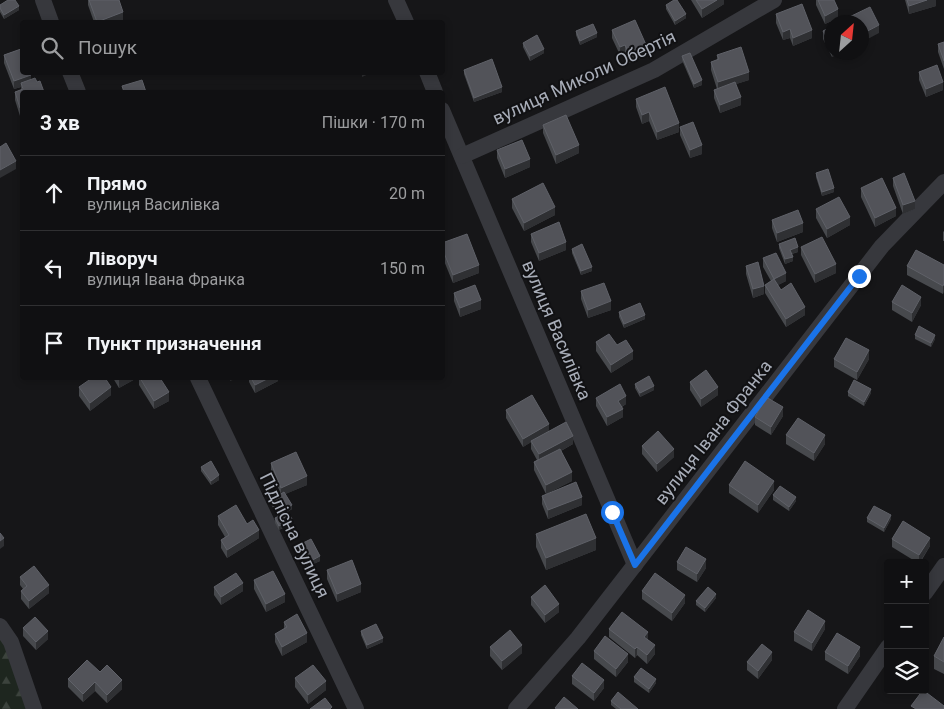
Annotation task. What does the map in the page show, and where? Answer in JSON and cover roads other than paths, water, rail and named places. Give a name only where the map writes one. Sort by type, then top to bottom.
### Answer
[{"type":"street","points":[[43,0],[50,20]]},
{"type":"street","points":[[396,0],[405,20]]},
{"type":"street","name":"вулиця Миколи Обертія","points":[[462,156],[654,70],[774,0]]},
{"type":"street","points":[[71,75],[77,90]]},
{"type":"street","points":[[428,75],[434,90]]},
{"type":"street","name":"вулиця Василівка","points":[[445,117],[635,565]]},
{"type":"street","name":"вулиця Івана Франка","points":[[516,709],[578,638],[882,246],[944,182]]},
{"type":"street","name":"Підлісна вулиця","points":[[199,380],[356,709]]},
{"type":"street","points":[[929,587],[944,566]]},
{"type":"street","points":[[0,626],[11,642],[34,709]]},
{"type":"street","points":[[845,709],[887,649]]}]
